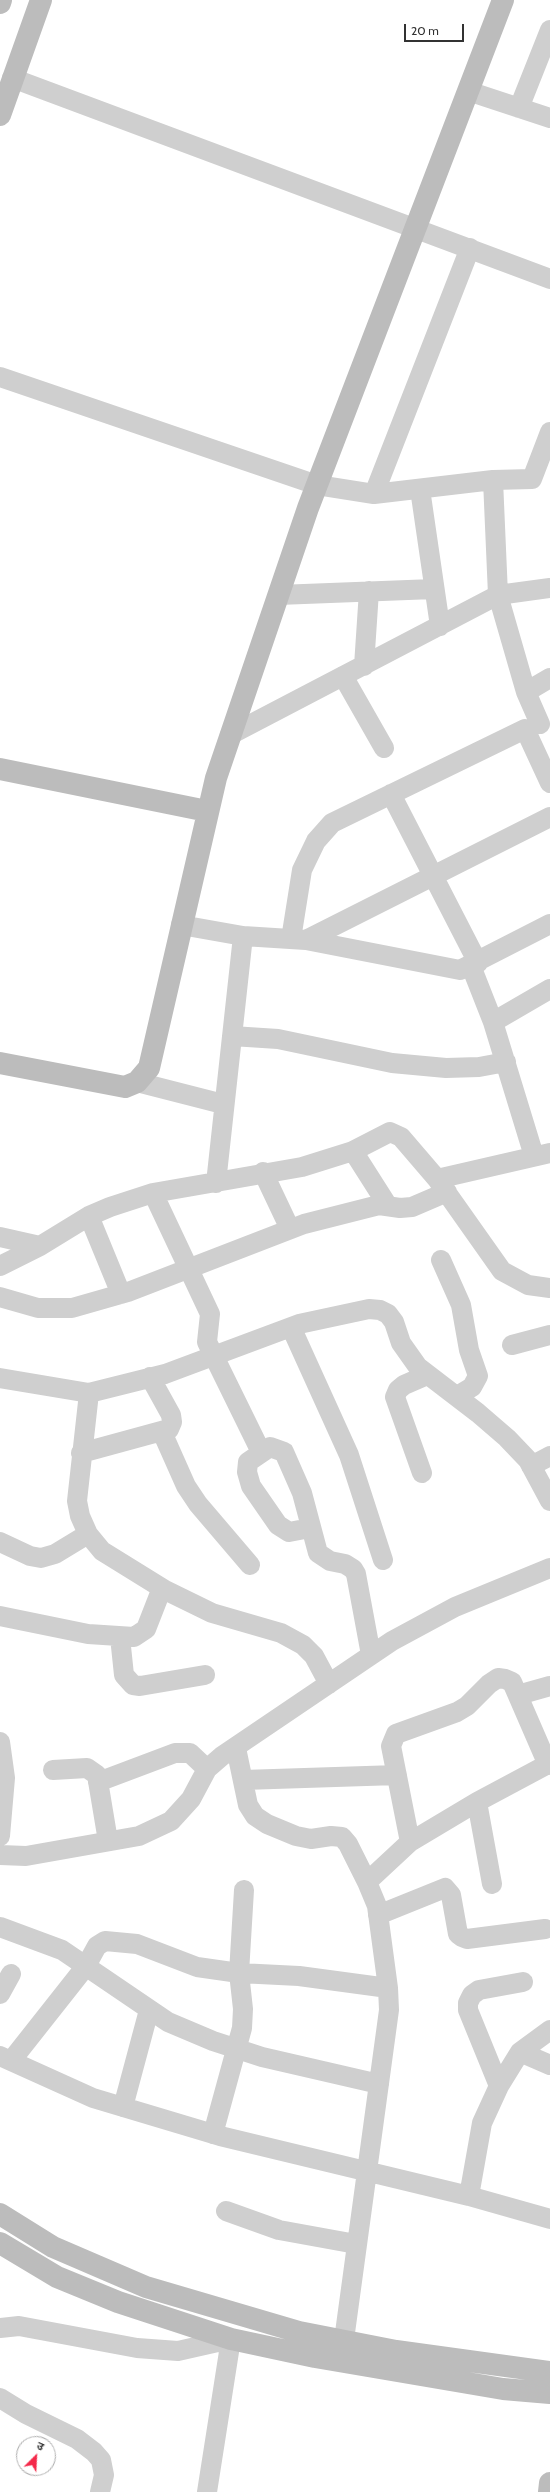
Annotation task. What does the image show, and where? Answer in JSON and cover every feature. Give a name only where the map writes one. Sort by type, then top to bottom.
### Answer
[{"type":"street","points":[[0,114],[40,0]]},
{"type":"street","points":[[0,1063],[125,1087],[137,1082],[149,1068],[207,811],[230,735],[317,486],[503,0]]},
{"type":"street","points":[[519,108],[550,30]]},
{"type":"street","points":[[12,78],[415,227],[550,279]]},
{"type":"street","points":[[468,91],[550,118]]},
{"type":"street","points":[[374,494],[470,248]]},
{"type":"street","points":[[0,377],[317,486],[374,494],[493,480],[541,478],[550,432]]},
{"type":"street","points":[[493,480],[498,595],[526,692],[538,724],[550,783]]},
{"type":"street","points":[[420,489],[440,626]]},
{"type":"street","points":[[230,735],[498,595],[550,588]]},
{"type":"street","points":[[278,595],[434,589]]},
{"type":"street","points":[[364,666],[369,591]]},
{"type":"street","points":[[343,676],[384,748]]},
{"type":"street","points":[[526,692],[550,678]]},
{"type":"street","points":[[298,939],[302,870],[316,841],[332,823],[538,724]]},
{"type":"street","points":[[0,769],[207,811]]},
{"type":"street","points":[[0,1297],[38,1308],[55,1310],[72,1308],[120,1294],[189,1269],[290,1229],[379,1205],[412,1207],[442,1186],[542,1154],[506,1062],[474,964],[433,876],[391,794]]},
{"type":"street","points":[[298,939],[433,876],[550,817]]},
{"type":"street","points":[[181,925],[243,936],[298,939],[460,970],[550,924]]},
{"type":"street","points":[[216,1183],[223,1104],[243,936]]},
{"type":"street","points":[[493,1022],[550,989]]},
{"type":"street","points":[[232,1036],[278,1040],[392,1063],[446,1068],[478,1067],[506,1062]]},
{"type":"street","points":[[137,1082],[223,1104]]},
{"type":"street","points":[[0,1266],[40,1246],[89,1216],[153,1193],[216,1183],[263,1172],[302,1167],[353,1151],[380,1135],[395,1133],[401,1137],[442,1186],[502,1271],[528,1285],[550,1288]]},
{"type":"street","points":[[353,1151],[388,1206]]},
{"type":"street","points":[[263,1172],[290,1229]]},
{"type":"street","points":[[153,1193],[210,1314],[206,1336],[261,1452]]},
{"type":"street","points":[[89,1216],[120,1294]]},
{"type":"street","points":[[0,1237],[40,1246]]},
{"type":"street","points":[[441,1260],[461,1305],[469,1350],[478,1376],[472,1387],[457,1396]]},
{"type":"street","points":[[0,1378],[89,1392],[150,1377],[215,1356],[291,1327],[369,1309],[380,1310],[388,1314],[394,1322],[407,1354],[427,1375],[457,1396],[507,1438],[531,1466],[550,1500]]},
{"type":"street","points":[[291,1327],[349,1455],[383,1560]]},
{"type":"street","points":[[512,1345],[550,1335]]},
{"type":"street","points":[[422,1473],[395,1397],[398,1390],[404,1385],[427,1375]]},
{"type":"street","points":[[81,1453],[169,1429],[172,1422],[171,1415],[150,1377]]},
{"type":"street","points":[[89,1392],[81,1453],[77,1501],[80,1516],[88,1534],[102,1551],[162,1588],[212,1613],[291,1638],[314,1656],[329,1684]]},
{"type":"street","points":[[162,1432],[186,1486],[198,1504],[250,1565]]},
{"type":"street","points":[[310,1528],[289,1532],[282,1529],[251,1486],[246,1467],[248,1462],[270,1447],[284,1452],[297,1478],[318,1553],[330,1560],[345,1564],[353,1569],[356,1574],[371,1655]]},
{"type":"street","points":[[531,1466],[550,1456]]},
{"type":"street","points":[[0,1542],[30,1556],[41,1558],[56,1554],[88,1534]]},
{"type":"street","points":[[0,1856],[26,1856],[138,1836],[171,1821],[191,1799],[207,1769],[371,1655],[392,1641],[455,1607],[550,1568]]},
{"type":"street","points":[[0,1616],[88,1634],[134,1637],[146,1629],[162,1588]]},
{"type":"street","points":[[120,1637],[124,1675],[133,1686],[205,1675]]},
{"type":"street","points":[[367,1882],[410,1842],[477,1802],[549,1764],[512,1682],[498,1678],[457,1712],[396,1734],[391,1746],[410,1842]]},
{"type":"street","points":[[518,1695],[550,1686]]},
{"type":"street","points":[[0,1742],[5,1778],[0,1836]]},
{"type":"street","points":[[236,1748],[248,1805],[255,1816],[267,1824],[296,1836],[311,1839],[331,1836],[342,1837],[348,1844],[367,1882],[378,1915],[388,1988],[389,2010],[344,2340]]},
{"type":"street","points":[[98,1782],[175,1753],[190,1753],[207,1769]]},
{"type":"street","points":[[53,1770],[87,1768],[97,1775],[108,1841]]},
{"type":"street","points":[[243,1780],[397,1775]]},
{"type":"street","points":[[477,1802],[492,1884]]},
{"type":"street","points":[[378,1915],[445,1888],[451,1894],[458,1934],[462,1937],[467,1938],[545,1929]]},
{"type":"street","points":[[213,2134],[237,2049],[243,2009],[239,1973],[244,1890]]},
{"type":"street","points":[[0,1927],[62,1950],[168,2022],[237,2049],[379,2084]]},
{"type":"street","points":[[388,1988],[299,1976],[239,1973],[197,1967],[137,1944],[114,1940],[105,1941],[97,1946],[86,1966],[5,2059],[93,2098],[213,2134],[366,2170],[469,2196],[550,2219]]},
{"type":"street","points":[[0,1994],[11,1974]]},
{"type":"street","points":[[499,2086],[468,2010],[468,2003],[472,1995],[479,1990],[523,1982]]},
{"type":"street","points":[[123,2107],[150,2010]]},
{"type":"street","points":[[469,2196],[482,2123],[499,2086],[520,2052],[550,2030]]},
{"type":"street","points":[[520,2052],[550,2065]]},
{"type":"street","points":[[226,2211],[279,2230],[356,2244]]},
{"type":"street","points":[[0,2214],[53,2247],[146,2287],[299,2332],[396,2351],[550,2372]]},
{"type":"street","points":[[0,2243],[57,2277],[118,2302],[231,2339],[315,2357],[503,2389],[550,2394]]},
{"type":"street","points":[[0,2328],[19,2326],[137,2348],[178,2351],[231,2339]]},
{"type":"street","points":[[207,2492],[231,2339]]},
{"type":"street","points":[[0,2398],[26,2414],[77,2439],[94,2452],[101,2460],[104,2475],[100,2492]]},
{"type":"street","points":[[548,2492],[550,2483]]}]
